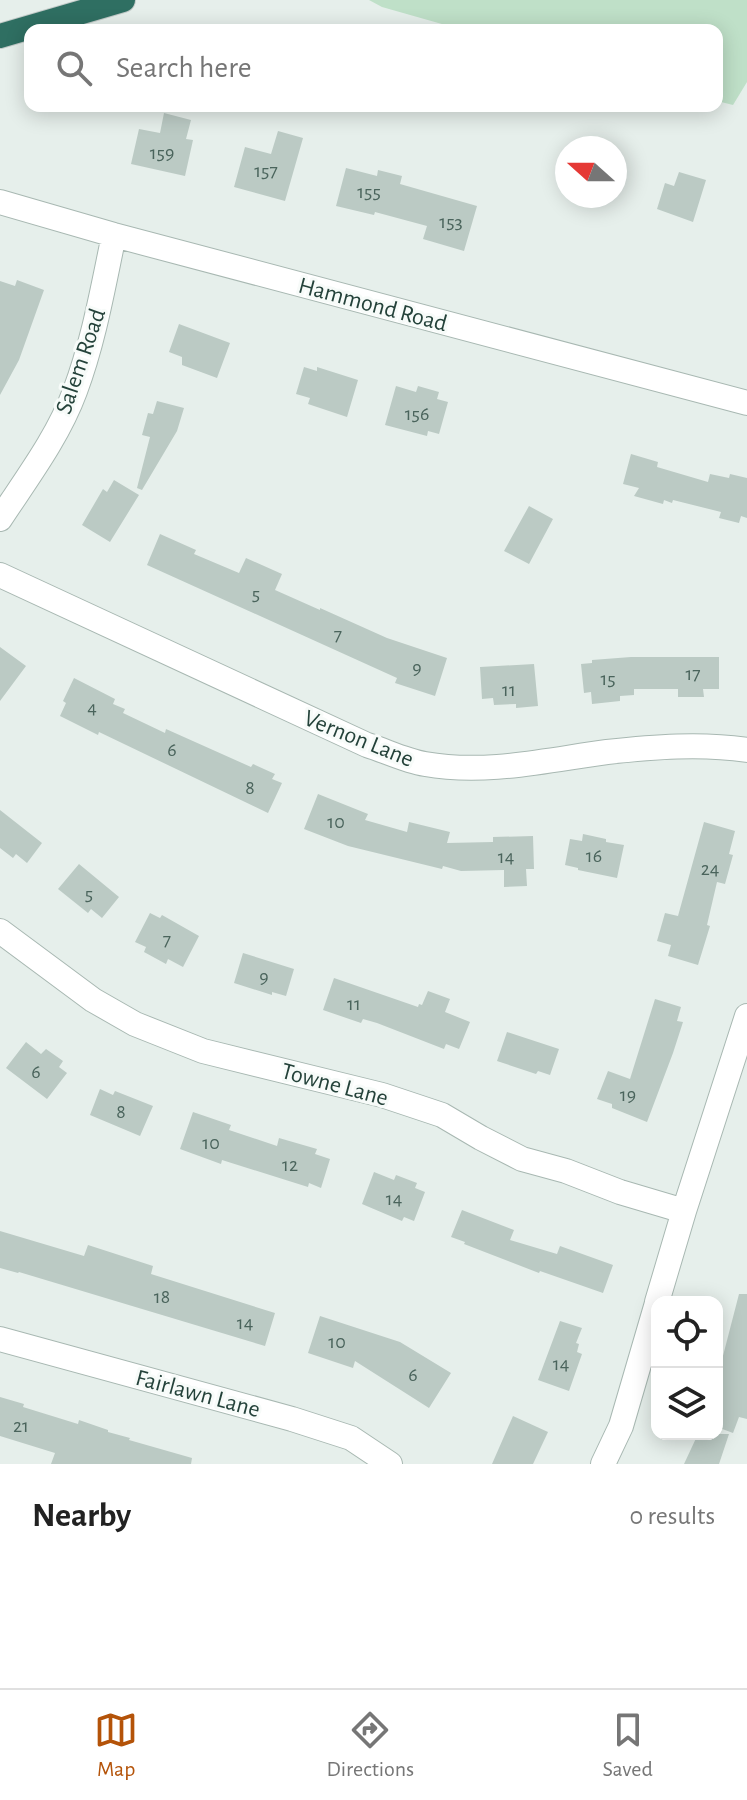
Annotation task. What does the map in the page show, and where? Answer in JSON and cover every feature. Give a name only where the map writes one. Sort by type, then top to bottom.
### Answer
[{"type":"highway","points":[[41,24],[123,0]]},
{"type":"highway","points":[[0,36],[24,29]]},
{"type":"street","name":"Hammond Road","points":[[0,202],[747,403]]},
{"type":"street","name":"Salem Road","points":[[0,519],[46,448],[74,393],[94,334],[114,235]]},
{"type":"street","name":"Vernon Lane","points":[[0,575],[367,745],[424,764],[483,768],[672,746],[747,750]]},
{"type":"street","name":"Towne Lane","points":[[0,931],[93,1000],[135,1024],[203,1051],[397,1100],[442,1115],[522,1159],[684,1211]]},
{"type":"street","points":[[659,1296],[747,1016]]},
{"type":"street","points":[[603,1464],[621,1426],[651,1324]]},
{"type":"street","name":"Fairlawn Lane","points":[[0,1339],[292,1419],[351,1438],[390,1464]]},
{"type":"green space","points":[[369,0],[747,0],[747,82],[733,105],[723,102],[723,24],[442,24],[382,7]]},
{"type":"building","points":[[164,113],[191,120],[186,139],[193,140],[185,176],[131,164],[139,129],[160,133]]},
{"type":"building","points":[[278,131],[303,138],[285,201],[234,187],[245,147],[271,154]]},
{"type":"building","points":[[346,168],[377,176],[378,170],[402,176],[400,184],[477,206],[464,251],[423,239],[427,226],[375,212],[374,215],[336,206]]},
{"type":"building","points":[[679,172],[706,180],[693,222],[657,209],[665,183],[674,186]]},
{"type":"building","points":[[17,280],[44,290],[19,360],[0,395],[0,281],[15,286]]},
{"type":"building","points":[[179,324],[230,343],[217,378],[182,365],[182,357],[169,352]]},
{"type":"building","points":[[304,367],[317,371],[317,367],[358,380],[347,417],[308,404],[310,398],[296,394]]},
{"type":"building","points":[[396,386],[416,392],[418,386],[439,392],[437,399],[448,402],[439,434],[428,431],[427,436],[385,425]]},
{"type":"building","points":[[157,401],[184,408],[177,431],[142,490],[137,488],[150,437],[142,435],[148,413],[153,414]]},
{"type":"building","points":[[631,454],[658,462],[657,467],[708,482],[710,474],[747,478],[747,518],[741,516],[739,523],[719,518],[721,512],[673,500],[672,503],[664,500],[663,504],[634,496],[639,488],[623,484]]},
{"type":"building","points":[[114,480],[139,495],[110,542],[82,525],[103,489],[107,492]]},
{"type":"building","points":[[529,506],[553,519],[529,564],[504,551]]},
{"type":"building","points":[[160,534],[196,550],[194,554],[239,573],[246,558],[282,574],[275,590],[387,638],[447,658],[435,696],[395,683],[397,678],[147,565]]},
{"type":"building","points":[[0,647],[26,666],[0,701]]},
{"type":"building","points":[[719,657],[719,689],[703,689],[704,697],[678,697],[678,689],[634,689],[634,695],[620,696],[620,701],[592,704],[591,692],[584,693],[581,664],[592,663],[592,660]]},
{"type":"building","points":[[534,664],[538,706],[516,708],[516,704],[494,705],[493,698],[482,699],[480,667]]},
{"type":"building","points":[[74,678],[115,699],[113,704],[125,709],[123,713],[165,733],[166,729],[251,767],[253,764],[275,774],[272,779],[282,783],[268,813],[60,716]]},
{"type":"building","points":[[318,794],[368,814],[365,820],[407,832],[409,822],[450,832],[447,843],[493,842],[493,837],[533,836],[534,869],[526,869],[527,886],[504,887],[504,870],[461,871],[443,866],[442,869],[348,846],[304,829]]},
{"type":"building","points":[[0,810],[42,843],[27,863],[16,854],[13,858],[0,848]]},
{"type":"building","points":[[704,822],[735,831],[729,854],[733,855],[725,884],[717,882],[707,925],[710,926],[698,965],[668,956],[671,945],[657,941],[665,913],[678,916]]},
{"type":"building","points":[[583,834],[624,845],[617,878],[565,865],[570,839],[582,841]]},
{"type":"building","points":[[79,864],[119,897],[102,918],[91,909],[88,913],[58,889]]},
{"type":"building","points":[[150,913],[160,918],[162,915],[199,936],[183,967],[168,959],[166,964],[144,952],[146,947],[135,942]]},
{"type":"building","points":[[243,953],[294,969],[286,996],[272,992],[272,995],[234,983]]},
{"type":"building","points":[[334,978],[418,1007],[428,991],[450,999],[445,1012],[470,1022],[459,1049],[446,1044],[444,1049],[377,1023],[363,1019],[361,1023],[323,1010]]},
{"type":"building","points":[[655,999],[681,1007],[677,1021],[683,1022],[647,1122],[597,1099],[608,1071],[630,1079]]},
{"type":"building","points":[[507,1032],[559,1049],[550,1075],[538,1071],[536,1074],[497,1061]]},
{"type":"building","points":[[26,1042],[41,1054],[46,1049],[63,1061],[59,1067],[67,1073],[47,1099],[6,1068]]},
{"type":"building","points":[[100,1089],[113,1095],[115,1091],[153,1106],[140,1136],[90,1115]]},
{"type":"building","points":[[193,1112],[231,1125],[229,1130],[277,1146],[279,1138],[317,1149],[315,1154],[330,1159],[321,1188],[309,1183],[308,1187],[222,1160],[221,1164],[180,1149]]},
{"type":"building","points":[[374,1172],[394,1180],[396,1175],[417,1183],[415,1188],[425,1192],[414,1221],[404,1217],[402,1221],[362,1204]]},
{"type":"building","points":[[462,1210],[514,1230],[510,1240],[557,1254],[560,1246],[613,1265],[603,1293],[539,1273],[451,1237]]},
{"type":"building","points":[[0,1231],[84,1256],[88,1245],[153,1266],[151,1274],[275,1313],[265,1346],[0,1268]]},
{"type":"building","points":[[739,1294],[747,1294],[747,1419],[739,1417],[733,1433],[723,1429],[723,1356]]},
{"type":"building","points":[[320,1316],[400,1342],[451,1373],[429,1408],[355,1361],[353,1368],[308,1353]]},
{"type":"building","points":[[560,1321],[582,1328],[576,1343],[579,1344],[577,1352],[582,1354],[569,1391],[538,1380]]},
{"type":"building","points":[[0,1397],[24,1404],[23,1407],[78,1424],[79,1420],[129,1440],[192,1458],[191,1464],[51,1464],[55,1453],[0,1436]]},
{"type":"building","points":[[513,1416],[548,1432],[533,1464],[492,1464]]},
{"type":"building","points":[[723,1434],[729,1434],[719,1464],[684,1464],[695,1440],[723,1440]]}]
